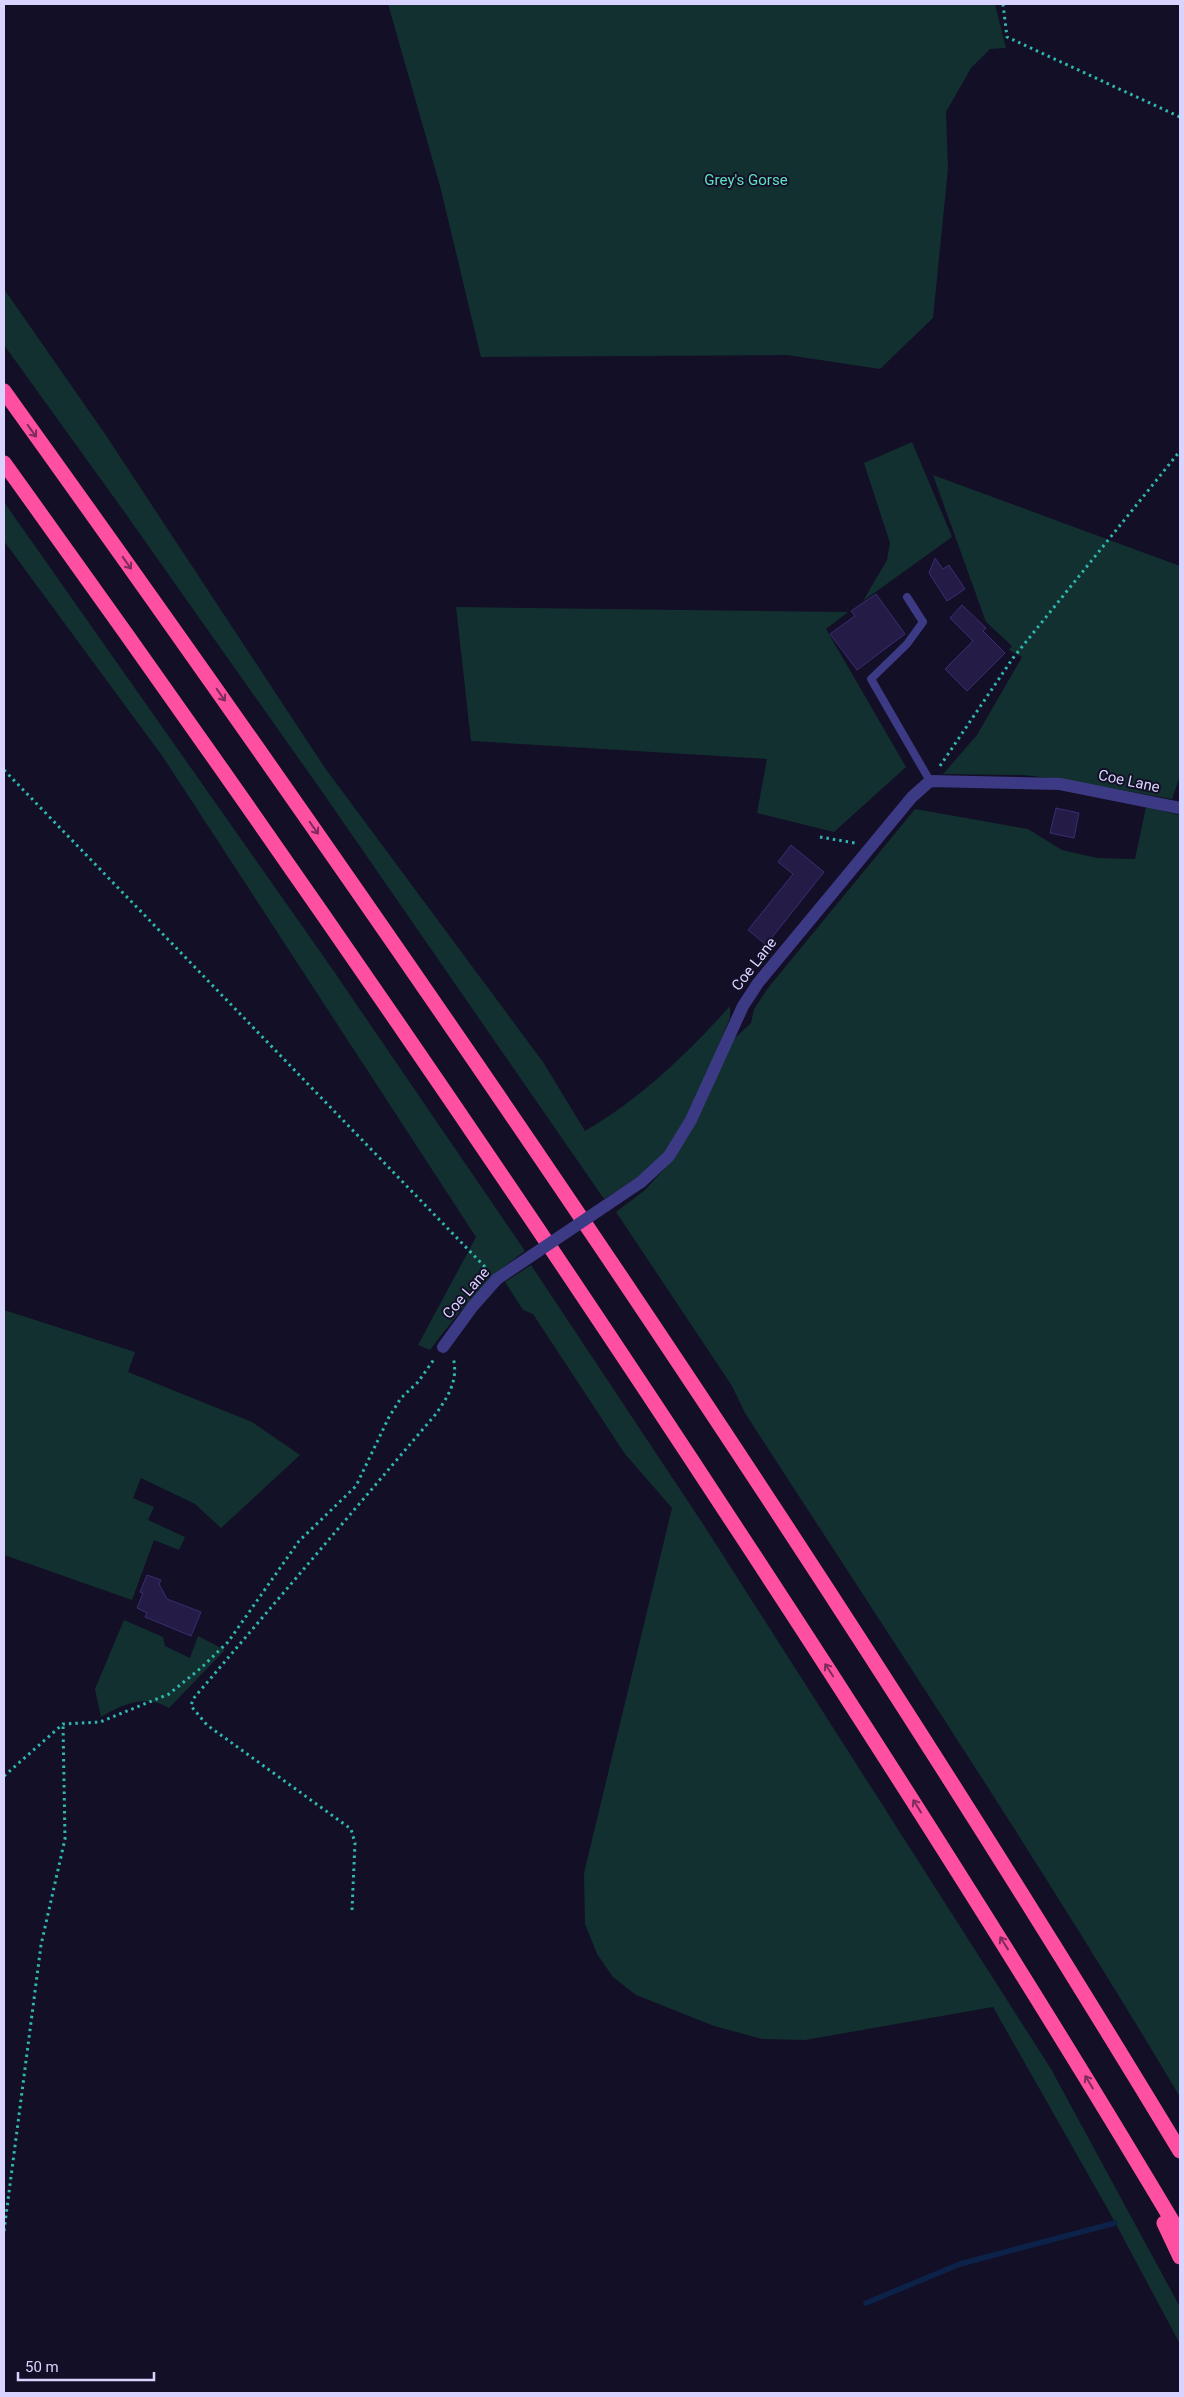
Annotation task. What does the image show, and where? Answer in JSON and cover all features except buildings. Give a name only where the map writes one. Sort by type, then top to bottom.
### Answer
[{"type":"highway","points":[[4,391],[296,802],[598,1243],[821,1581],[1059,1950],[1180,2150]]},
{"type":"highway","points":[[4,463],[260,824],[564,1267],[877,1745],[1027,1979],[1180,2234]]},
{"type":"highway","points":[[1114,2124],[1180,2257]]},
{"type":"street","name":"Coe Lane","points":[[444,1345],[497,1279],[641,1182],[669,1156],[691,1120],[743,1006],[758,982],[912,797],[930,781],[1060,784],[1180,808]]},
{"type":"lane","points":[[907,597],[923,622],[907,644],[871,679],[930,781]]},
{"type":"path","points":[[1003,4],[1007,37],[1180,117]]},
{"type":"path","points":[[930,781],[1013,658],[1180,451]]},
{"type":"path","points":[[4,770],[497,1279]]},
{"type":"path","points":[[820,837],[857,843],[875,832],[884,830]]},
{"type":"path","points":[[4,1776],[63,1724],[100,1722],[169,1694],[201,1668],[228,1642],[299,1541],[356,1486],[390,1417],[444,1345],[454,1358],[455,1376],[450,1394],[435,1415],[193,1699],[191,1706],[207,1725],[351,1829],[355,1842],[352,1910]]},
{"type":"path","points":[[4,2231],[41,1945],[65,1839],[63,1724]]},
{"type":"green space","name":"Grey's Gorse","points":[[388,4],[995,4],[1006,48],[990,49],[971,68],[946,112],[948,169],[933,318],[880,369],[787,355],[481,357],[440,186]]},
{"type":"green space","points":[[4,289],[105,434],[325,768],[543,1062],[585,1131],[625,1105],[662,1075],[730,1006],[730,1018],[686,1120],[661,1158],[638,1177],[604,1199],[323,793],[4,345]]},
{"type":"green space","points":[[912,442],[952,537],[863,601],[887,560],[890,543],[864,463]]},
{"type":"green space","points":[[933,475],[1180,566],[1180,776],[1172,799],[1065,780],[1023,775],[943,774],[977,735],[1022,657],[1009,650],[1012,646],[986,622]]},
{"type":"green space","points":[[4,502],[333,970],[525,1251],[485,1284],[430,1350],[418,1345],[476,1237],[163,757],[4,541]]},
{"type":"green space","points":[[456,607],[848,612],[826,629],[906,767],[834,832],[757,813],[767,759],[471,741]]},
{"type":"green space","points":[[1146,807],[1180,815],[1180,2097],[1020,1838],[745,1413],[732,1386],[616,1212],[645,1190],[664,1169],[691,1132],[733,1040],[751,1023],[754,1009],[768,988],[915,809],[1028,829],[1062,850],[1097,858],[1135,859]]},
{"type":"green space","points":[[531,1265],[705,1527],[1051,2069],[1180,2307],[1180,2344],[1110,2213],[993,2007],[805,2040],[762,2039],[714,2026],[636,1995],[613,1977],[597,1954],[585,1924],[584,1873],[672,1508],[625,1454],[533,1314],[523,1310],[505,1282]]},
{"type":"green space","points":[[4,1310],[135,1352],[128,1372],[252,1422],[300,1455],[221,1528],[195,1504],[141,1478],[133,1498],[154,1507],[148,1520],[185,1537],[179,1550],[154,1540],[132,1600],[4,1555]]},
{"type":"green space","points":[[124,1620],[163,1637],[165,1646],[190,1658],[198,1636],[225,1650],[169,1708],[152,1702],[134,1702],[117,1708],[101,1717],[95,1689]]},
{"type":"waterway","points":[[866,2303],[960,2264],[1115,2223]]}]
